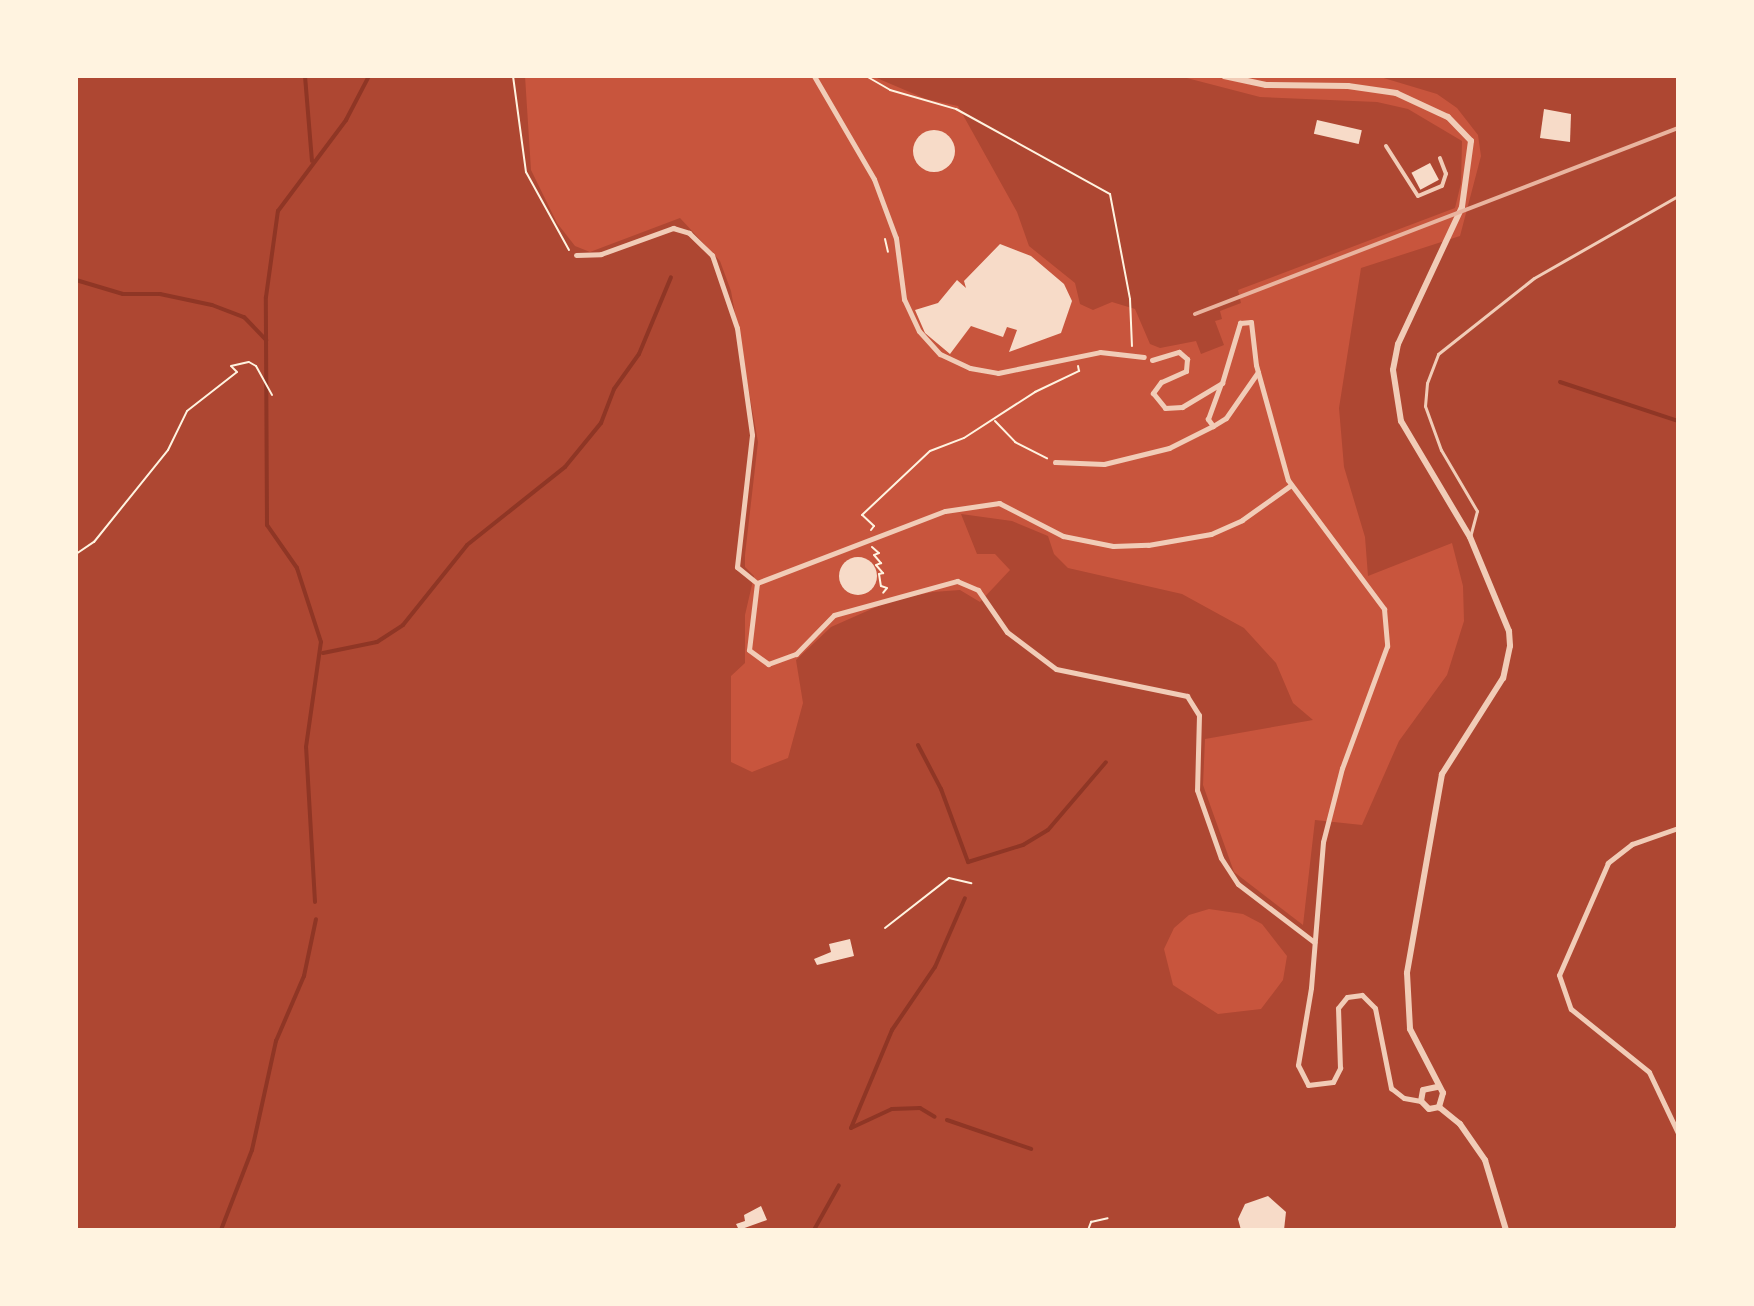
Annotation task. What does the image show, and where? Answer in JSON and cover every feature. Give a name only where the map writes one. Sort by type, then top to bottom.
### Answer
[{"type":"street","points":[[814,76],[874,179],[896,238],[904,299],[927,343],[953,362],[987,372],[1132,352],[1144,357]]},
{"type":"street","points":[[1224,76],[1266,85],[1348,86],[1396,93],[1439,111],[1469,136],[1472,152],[1462,207],[1398,344],[1393,370],[1401,421],[1470,537],[1509,631],[1510,646],[1503,678],[1442,774],[1409,959],[1410,1029],[1444,1097],[1439,1107]]},
{"type":"street","points":[[1386,146],[1418,196],[1442,186],[1446,174],[1440,158]]},
{"type":"street","points":[[576,255],[601,254],[673,228],[689,233],[712,255],[737,328],[752,446],[736,558],[742,574],[757,583]]},
{"type":"street","points":[[1213,426],[1208,419],[1238,327],[1245,320],[1254,327],[1258,372],[1291,485],[1376,596],[1388,630],[1382,666],[1342,768],[1323,842],[1309,1007],[1298,1058],[1301,1077],[1318,1088],[1337,1078],[1338,1008],[1347,997],[1362,995],[1375,1008],[1391,1088],[1404,1098],[1421,1101],[1429,1109],[1439,1107]]},
{"type":"street","points":[[1152,360],[1179,352],[1187,359],[1186,371],[1155,386],[1154,399],[1165,408],[1182,407],[1222,383]]},
{"type":"street","points":[[1055,462],[1104,464],[1138,458],[1213,426],[1226,418],[1258,372]]},
{"type":"street","points":[[757,583],[945,511],[999,503],[1063,536],[1113,546],[1148,545],[1211,534],[1242,520],[1291,485]]},
{"type":"street","points":[[757,583],[749,650],[768,664],[796,654],[834,615],[884,598],[965,582],[978,590],[1007,632],[1056,669],[1163,687],[1193,700],[1199,715],[1197,790],[1221,858],[1238,884],[1314,942]]},
{"type":"street","points":[[1678,828],[1632,844],[1608,863],[1559,975],[1571,1009],[1649,1072],[1678,1133]]},
{"type":"street","points":[[1421,1101],[1423,1090],[1437,1087]]},
{"type":"street","points":[[1439,1107],[1460,1124],[1485,1160],[1506,1230]]},
{"type":"lane","points":[[1470,537],[1477,511],[1436,440],[1425,406],[1427,383],[1438,354],[1534,278],[1678,196]]},
{"type":"path","points":[[513,76],[526,172],[553,228],[576,255]]},
{"type":"path","points":[[866,76],[890,90],[956,109],[1110,194],[1130,299],[1132,352]]},
{"type":"path","points":[[885,235],[889,259]]},
{"type":"path","points":[[76,554],[94,542],[168,450],[187,411],[237,372],[231,366],[249,362],[256,366],[272,395]]},
{"type":"path","points":[[1066,366],[1090,363]]},
{"type":"path","points":[[884,598],[882,589],[887,588],[881,586],[876,537],[862,515],[930,451],[994,420],[1079,371],[1078,365]]},
{"type":"path","points":[[994,420],[1015,442],[1055,462]]},
{"type":"path","points":[[885,928],[949,878],[971,883]]},
{"type":"path","points":[[1088,1230],[1091,1222],[1108,1218]]},
{"type":"shaded area","points":[[76,76],[525,76],[531,170],[557,223],[575,246],[590,252],[680,218],[720,261],[731,291],[758,442],[745,555],[745,567],[754,576],[745,615],[745,663],[731,676],[731,762],[752,772],[788,758],[803,703],[796,660],[831,627],[892,600],[933,592],[960,590],[980,602],[1010,570],[995,554],[977,554],[961,514],[1012,521],[1048,536],[1054,554],[1068,568],[1182,594],[1244,628],[1276,663],[1293,703],[1313,720],[1205,739],[1203,785],[1234,872],[1303,925],[1315,820],[1362,825],[1399,741],[1447,675],[1464,621],[1463,586],[1452,543],[1368,576],[1365,537],[1344,467],[1339,408],[1361,268],[1460,236],[1481,156],[1478,135],[1457,108],[1437,94],[1377,76],[1678,76],[1678,1230],[76,1230]],"holes":[[[1209,909],[1243,914],[1262,924],[1287,956],[1283,980],[1261,1009],[1218,1014],[1173,985],[1164,949],[1174,928],[1189,915]]]},
{"type":"shaded area","points":[[872,76],[1179,76],[1260,97],[1377,102],[1408,109],[1462,141],[1461,183],[1455,208],[1238,290],[1241,303],[1220,311],[1222,319],[1215,321],[1224,345],[1201,354],[1196,341],[1160,348],[1150,344],[1135,309],[1112,302],[1093,310],[1080,304],[1075,283],[1029,246],[1017,212],[958,106],[926,99]]},
{"type":"building","points":[[1544,109],[1571,114],[1570,142],[1540,138]]},
{"type":"building","points":[[1317,120],[1362,130],[1359,144],[1314,134]]},
{"type":"building","points":[[934,130],[949,136],[955,151],[949,166],[934,172],[919,166],[913,151],[919,136]]},
{"type":"building","points":[[1430,163],[1439,180],[1420,190],[1411,173]]},
{"type":"building","points":[[1000,244],[1031,256],[1064,284],[1072,301],[1061,333],[1009,352],[1017,330],[1007,327],[1003,337],[971,326],[950,354],[925,333],[915,310],[938,303],[957,280],[966,288],[964,281]]},
{"type":"building","points":[[858,557],[871,563],[877,576],[871,589],[858,595],[845,589],[839,576],[845,563]]},
{"type":"building","points":[[850,939],[854,956],[817,965],[814,959],[831,952],[829,944]]},
{"type":"building","points":[[1268,1196],[1286,1212],[1284,1230],[1241,1230],[1238,1219],[1245,1204]]},
{"type":"building","points":[[761,1206],[767,1220],[739,1230],[736,1224],[745,1221],[744,1215]]},
{"type":"waterway","points":[[305,76],[312,161]]},
{"type":"waterway","points":[[315,902],[306,747],[321,642],[297,568],[267,525],[266,297],[278,211],[346,120],[369,76]]},
{"type":"waterway","points":[[323,653],[377,642],[403,625],[467,545],[565,467],[601,423],[614,389],[639,354],[671,277]]},
{"type":"waterway","points":[[76,280],[123,294],[160,294],[212,305],[244,317],[266,340]]},
{"type":"waterway","points":[[1560,382],[1678,421]]},
{"type":"waterway","points":[[918,745],[941,789],[968,862],[1023,845],[1048,830],[1106,762]]},
{"type":"waterway","points":[[851,1128],[892,1030],[935,967],[965,898]]},
{"type":"waterway","points":[[221,1230],[252,1150],[276,1041],[304,976],[316,919]]},
{"type":"waterway","points":[[851,1128],[892,1109],[920,1108],[935,1117]]},
{"type":"waterway","points":[[947,1120],[1031,1149]]},
{"type":"waterway","points":[[814,1230],[839,1185]]},
{"type":"railway","points":[[1195,314],[1678,128]]}]
